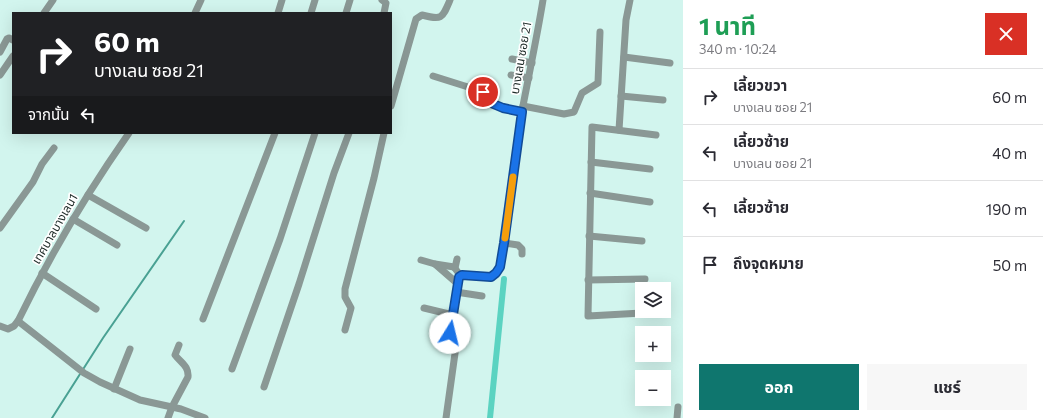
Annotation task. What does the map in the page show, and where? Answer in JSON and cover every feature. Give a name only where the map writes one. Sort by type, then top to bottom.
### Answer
[{"type":"street","points":[[45,12],[53,0]]},
{"type":"street","points":[[195,12],[201,0]]},
{"type":"street","points":[[278,12],[282,0]]},
{"type":"street","points":[[311,12],[315,0]]},
{"type":"street","points":[[346,12],[350,0]]},
{"type":"street","points":[[392,102],[398,76],[416,19],[422,15],[437,18],[440,17],[444,13],[450,0]]},
{"type":"street","name":"บางเลน ซอย 21","points":[[461,275],[491,277],[500,267],[523,109],[543,0]]},
{"type":"street","points":[[619,130],[626,20],[630,0]]},
{"type":"street","points":[[384,12],[386,1]]},
{"type":"street","points":[[433,76],[480,90],[491,103],[503,108],[564,114],[574,112],[582,93],[598,83],[600,32]]},
{"type":"street","points":[[0,52],[7,39],[12,40]]},
{"type":"street","points":[[0,75],[12,57]]},
{"type":"street","points":[[624,57],[670,63]]},
{"type":"street","points":[[512,60],[532,63]]},
{"type":"street","points":[[511,75],[529,78]]},
{"type":"street","points":[[621,96],[663,100]]},
{"type":"street","points":[[635,313],[588,316],[592,127],[656,135]]},
{"type":"street","name":"เทศบาลบางเลน1","points":[[18,321],[42,273],[73,219],[128,134]]},
{"type":"street","points":[[203,319],[274,134]]},
{"type":"street","points":[[232,369],[280,239],[315,134]]},
{"type":"street","points":[[264,386],[299,284],[334,173],[349,134]]},
{"type":"street","points":[[345,330],[351,308],[345,297],[345,289],[384,134]]},
{"type":"street","points":[[0,228],[33,182],[39,169],[54,148]]},
{"type":"street","points":[[591,162],[650,169]]},
{"type":"street","points":[[590,193],[650,202]]},
{"type":"street","points":[[88,195],[146,228]]},
{"type":"street","points":[[73,219],[117,245]]},
{"type":"street","points":[[589,236],[642,241]]},
{"type":"street","points":[[504,243],[518,245],[522,249],[522,254]]},
{"type":"street","points":[[455,268],[457,259]]},
{"type":"street","points":[[421,260],[455,268],[461,275],[456,292],[450,336],[451,338],[457,339],[446,418]]},
{"type":"street","points":[[435,264],[458,284]]},
{"type":"street","points":[[42,273],[96,309]]},
{"type":"street","points":[[588,280],[645,279]]},
{"type":"street","points":[[456,292],[482,296]]},
{"type":"street","points":[[424,308],[453,314]]},
{"type":"street","points":[[0,326],[8,329],[14,326],[18,321],[84,373],[114,389],[140,400],[181,409],[205,418]]},
{"type":"street","points":[[168,418],[172,407],[188,377],[186,366],[175,355],[179,344]]},
{"type":"street","points":[[114,389],[130,349]]},
{"type":"street","points":[[677,418],[678,407]]},
{"type":"waterway","points":[[52,418],[103,338],[184,221]]},
{"type":"waterway","points":[[490,418],[504,279]]},
{"type":"slow traffic","points":[[505,238],[513,177]]},
{"type":"route","points":[[450,333],[460,275],[491,277],[500,267],[522,112],[496,106],[491,103],[483,92]]}]
